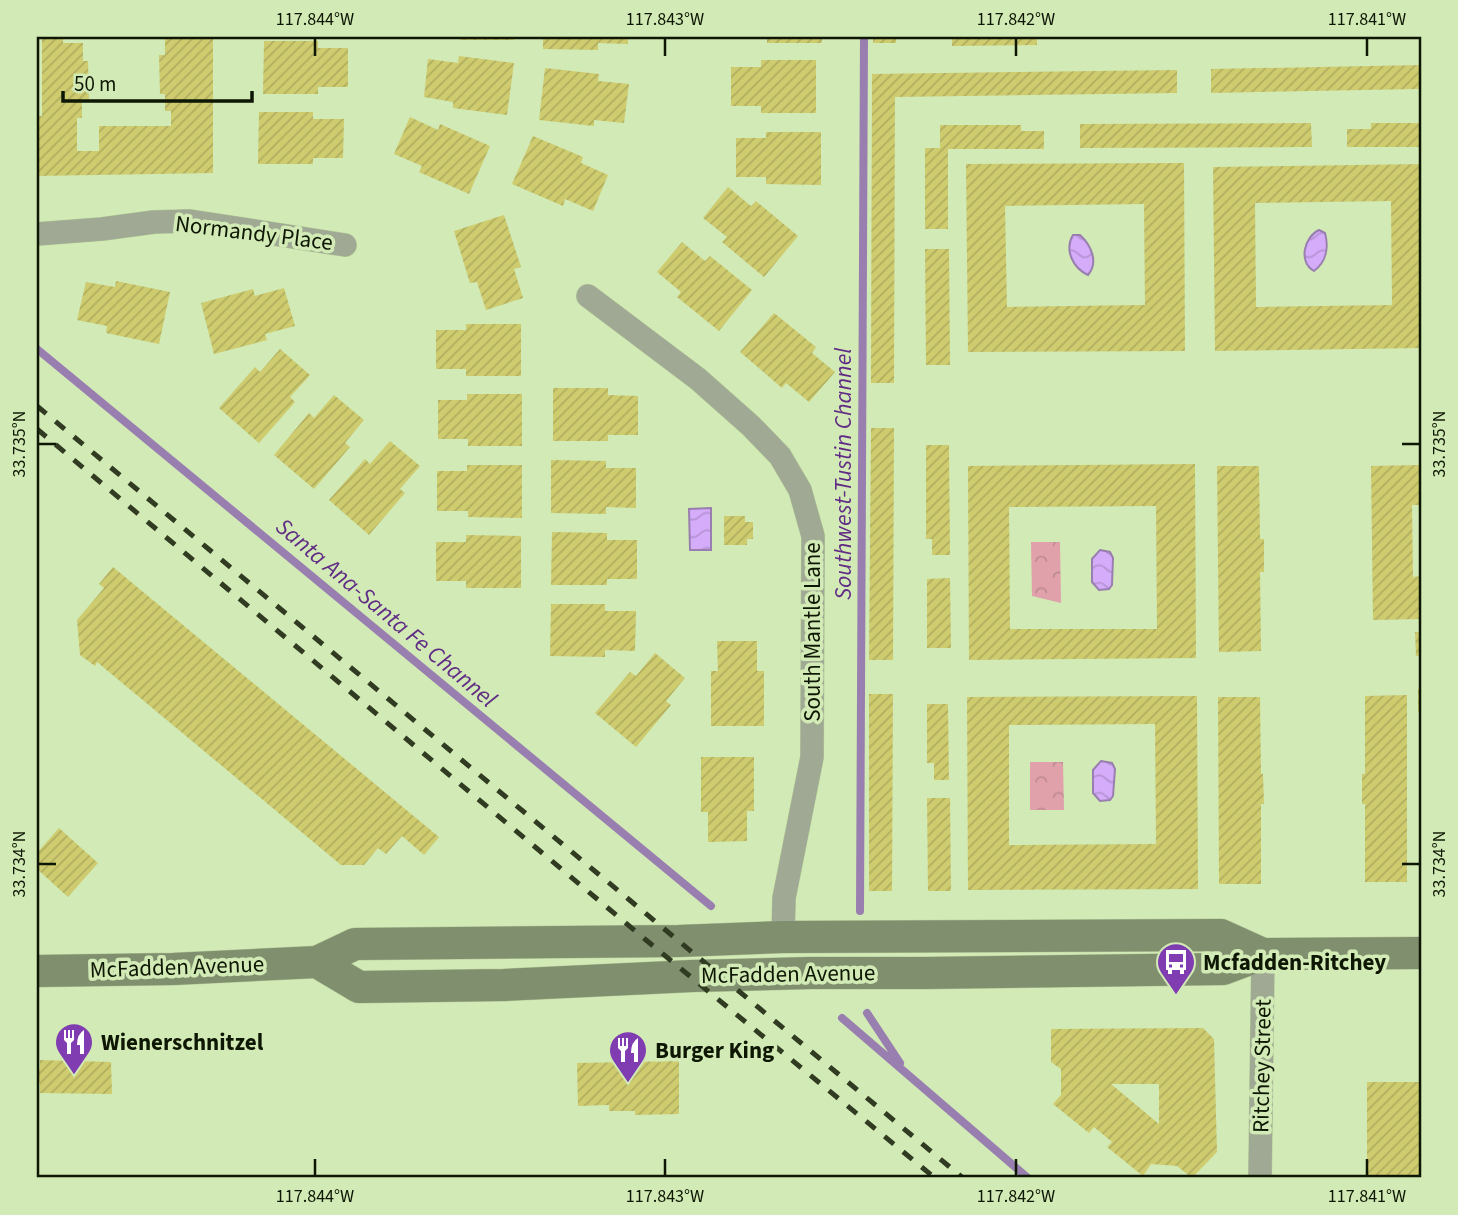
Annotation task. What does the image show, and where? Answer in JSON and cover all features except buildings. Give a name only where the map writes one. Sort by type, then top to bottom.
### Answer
[{"type":"main road","name":"McFadden Avenue","points":[[37,971],[173,969],[317,962],[355,944],[679,941],[782,937],[1221,935],[1263,954]]},
{"type":"main road","name":"McFadden Avenue","points":[[317,962],[359,986],[505,985],[810,973],[925,974],[1223,969],[1263,954],[1421,953]]},
{"type":"street","name":"Normandy Place","points":[[37,234],[190,221],[345,245]]},
{"type":"street","name":"South Mantle Lane","points":[[588,296],[698,379],[751,426],[780,456],[800,490],[813,536],[812,757],[783,898],[782,937]]},
{"type":"street","name":"Ritchey Street","points":[[1261,1178],[1263,954]]},
{"type":"green space","points":[[1031,542],[1060,542],[1061,603],[1032,596]]},
{"type":"green space","points":[[1030,762],[1063,762],[1064,810],[1030,810]]},
{"type":"water","points":[[1319,230],[1325,233],[1327,244],[1324,259],[1314,271],[1306,262],[1305,250],[1310,238]]},
{"type":"water","points":[[1073,235],[1080,235],[1092,254],[1093,265],[1088,275],[1078,268],[1072,258],[1069,247]]},
{"type":"water","points":[[711,508],[711,550],[690,550],[689,509]]},
{"type":"water","points":[[1100,550],[1110,552],[1113,558],[1112,585],[1109,589],[1099,590],[1092,582],[1092,559]]},
{"type":"water","points":[[1101,761],[1112,763],[1115,769],[1113,796],[1110,800],[1100,801],[1093,793],[1093,770]]},
{"type":"waterway","name":"Southwest-Tustin Channel","points":[[860,911],[864,37]]},
{"type":"waterway","name":"Santa Ana-Santa Fe Channel","points":[[37,349],[711,906]]},
{"type":"waterway","points":[[867,1013],[900,1063]]},
{"type":"waterway","name":"Santa Ana-Santa Fe Channel","points":[[842,1018],[1028,1178]]},
{"type":"railway","points":[[37,406],[963,1178]]},
{"type":"railway","points":[[37,429],[646,940],[935,1178]]},
{"type":"place","name":"Mcfadden-Ritchey","points":[[1176,996]]},
{"type":"place","name":"Wienerschnitzel","points":[[74,1076]]},
{"type":"place","name":"Burger King","points":[[628,1084]]}]
